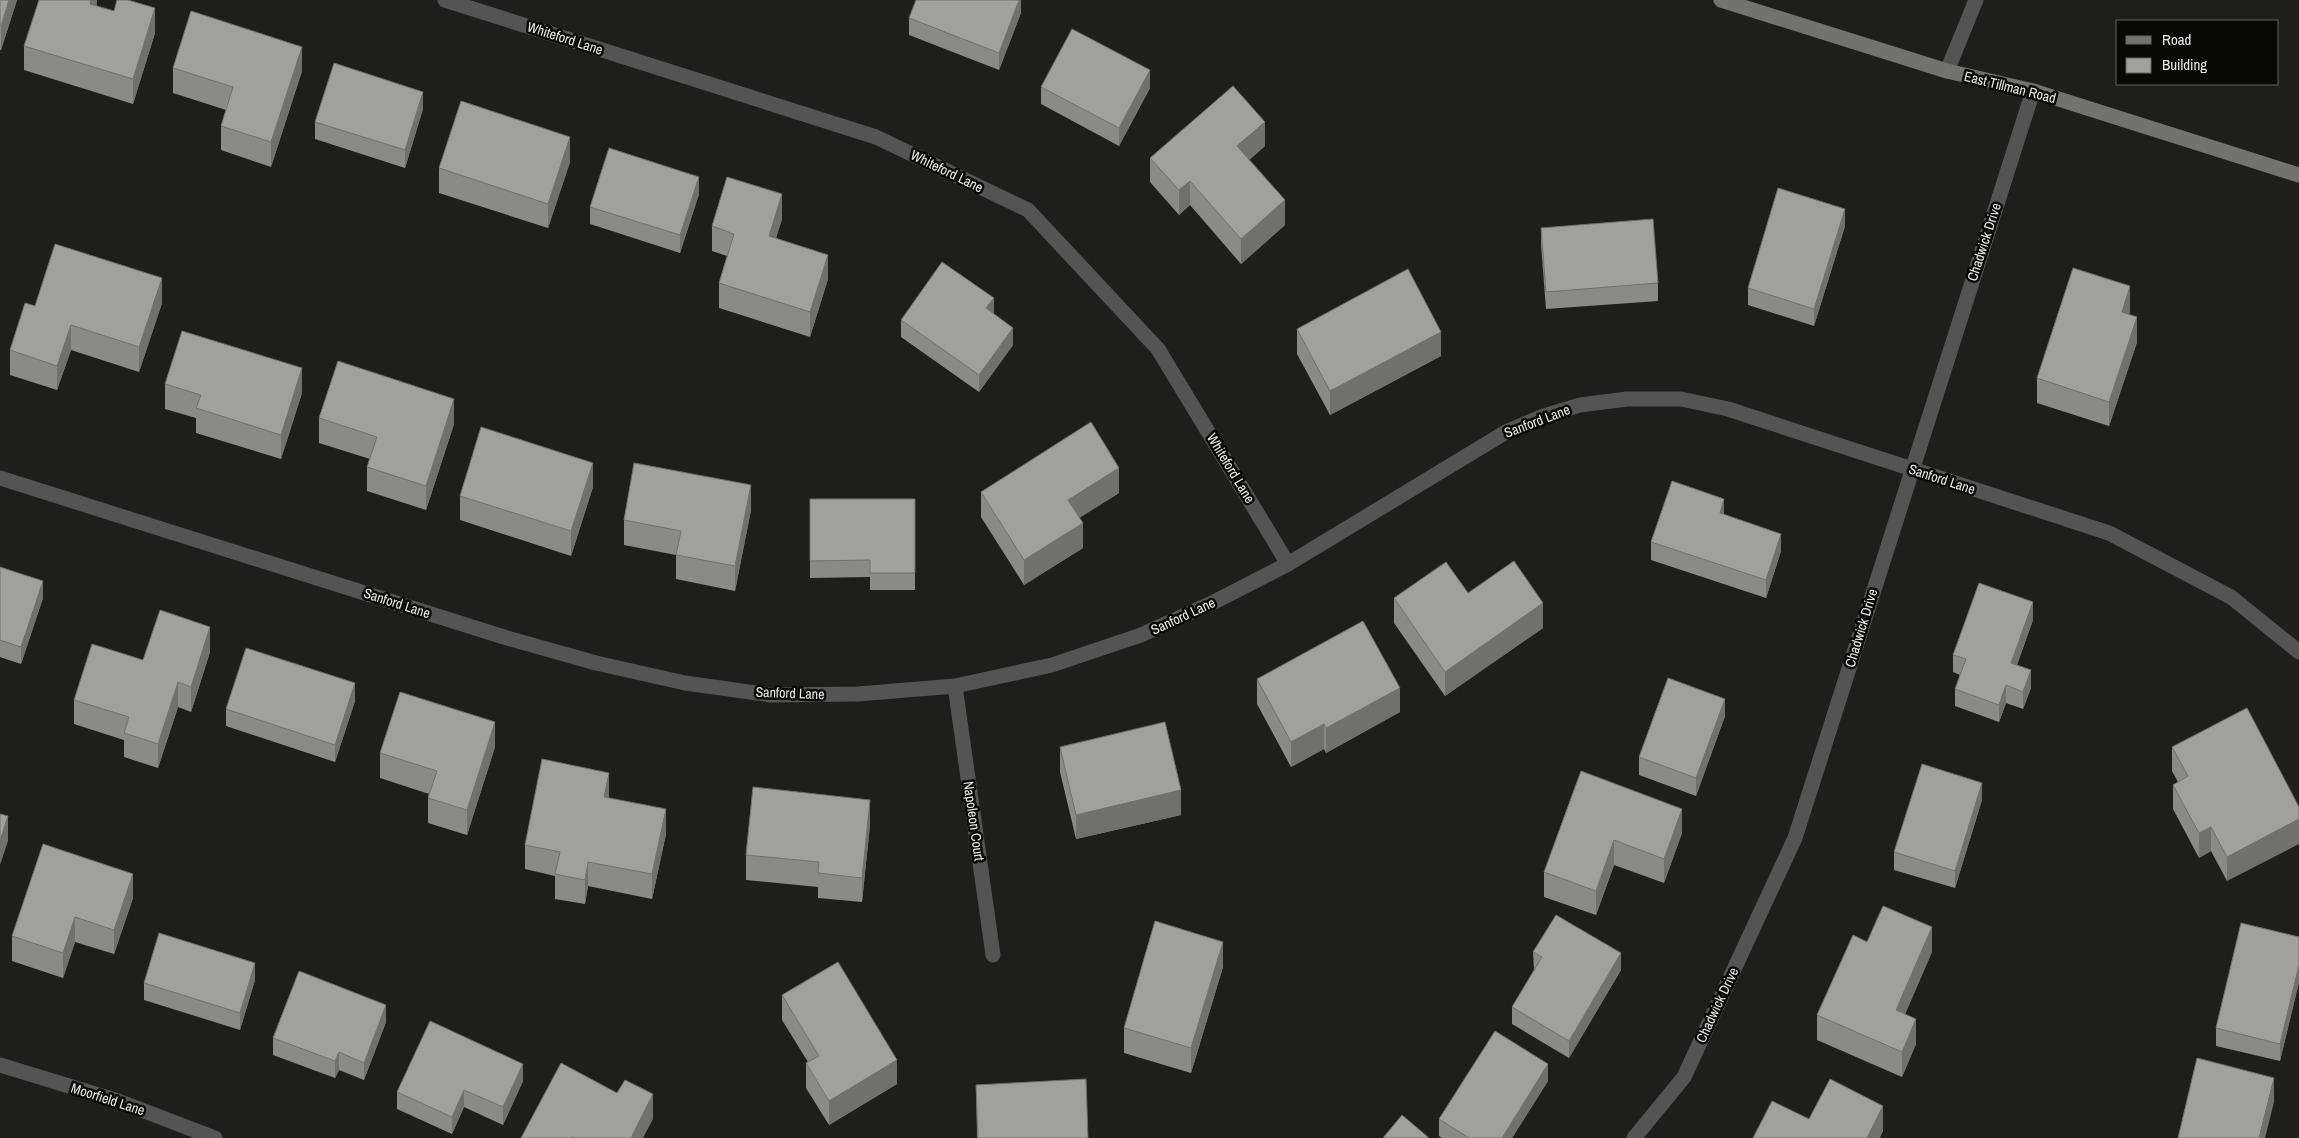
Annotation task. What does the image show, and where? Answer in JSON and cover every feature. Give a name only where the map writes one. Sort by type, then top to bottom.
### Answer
[{"type":"main road","name":"East Tillman Road","points":[[1721,0],[1947,71],[2033,92],[2299,175]]},
{"type":"street","name":"Whiteford Lane","points":[[445,0],[876,137],[1028,210],[1158,349],[1288,564]]},
{"type":"street","points":[[1947,71],[1976,0]]},
{"type":"street","name":"Chadwick Drive","points":[[1634,1138],[1684,1077],[1795,838],[1911,469],[2033,92]]},
{"type":"street","name":"Sanford Lane","points":[[0,478],[507,638],[596,663],[685,683],[771,695],[858,694],[954,686],[1052,665],[1141,635],[1214,602],[1288,564],[1506,432],[1580,405],[1627,399],[1681,399],[1728,409],[2108,533],[2231,597],[2299,652]]},
{"type":"street","name":"Napoleon Court","points":[[954,686],[993,955]]},
{"type":"street","name":"Moorfield Lane","points":[[0,1065],[118,1101],[215,1138]]},
{"type":"building","points":[[0,0],[9,0],[1,26],[0,25]]},
{"type":"building","points":[[39,0],[91,0],[90,4],[114,11],[117,0],[128,0],[155,8],[133,79],[24,46]]},
{"type":"building","points":[[916,0],[1019,0],[999,53],[909,18]]},
{"type":"building","points":[[191,11],[302,47],[271,142],[221,126],[233,87],[173,68]]},
{"type":"building","points":[[1072,29],[1150,70],[1119,128],[1041,87]]},
{"type":"building","points":[[334,63],[423,92],[405,150],[315,122]]},
{"type":"building","points":[[1233,86],[1265,122],[1237,146],[1285,200],[1241,239],[1190,181],[1179,190],[1150,158]]},
{"type":"building","points":[[461,101],[570,137],[548,204],[439,168]]},
{"type":"building","points":[[609,148],[699,177],[680,235],[590,207]]},
{"type":"building","points":[[727,177],[782,194],[769,236],[828,255],[810,312],[719,283],[734,234],[712,226]]},
{"type":"building","points":[[1778,188],[1845,209],[1814,309],[1748,288]]},
{"type":"building","points":[[1653,219],[1658,283],[1546,292],[1541,228]]},
{"type":"building","points":[[55,244],[162,278],[139,347],[71,325],[57,366],[10,350],[25,303],[35,306]]},
{"type":"building","points":[[942,262],[994,298],[986,308],[1013,328],[979,375],[901,320]]},
{"type":"building","points":[[2073,268],[2130,286],[2122,312],[2137,317],[2109,402],[2037,378]]},
{"type":"building","points":[[1408,269],[1441,332],[1330,391],[1297,329]]},
{"type":"building","points":[[182,331],[302,368],[281,435],[196,408],[201,395],[165,384]]},
{"type":"building","points":[[338,361],[454,399],[426,486],[367,467],[377,437],[319,418]]},
{"type":"building","points":[[1091,422],[1119,468],[1068,500],[1083,523],[1024,560],[981,492]]},
{"type":"building","points":[[481,427],[593,463],[571,531],[460,496]]},
{"type":"building","points":[[634,463],[751,485],[735,566],[676,555],[681,531],[624,520]]},
{"type":"building","points":[[1672,481],[1724,499],[1720,513],[1781,534],[1766,580],[1651,542]]},
{"type":"building","points":[[810,499],[915,499],[915,573],[870,573],[870,560],[810,561]]},
{"type":"building","points":[[1514,561],[1543,603],[1445,672],[1394,598],[1446,562],[1468,593]]},
{"type":"building","points":[[0,567],[43,581],[21,647],[0,640]]},
{"type":"building","points":[[1979,583],[2033,602],[2011,663],[2031,670],[2023,692],[2006,685],[1999,705],[1955,689],[1966,659],[1953,655]]},
{"type":"building","points":[[160,610],[210,627],[191,687],[178,682],[158,744],[124,733],[129,717],[74,700],[92,644],[143,660]]},
{"type":"building","points":[[1363,621],[1400,688],[1326,728],[1324,724],[1291,742],[1257,679]]},
{"type":"building","points":[[246,648],[355,683],[335,745],[226,709]]},
{"type":"building","points":[[1668,678],[1725,699],[1696,778],[1639,757]]},
{"type":"building","points":[[400,692],[495,722],[467,810],[428,798],[437,771],[380,753]]},
{"type":"building","points":[[2247,708],[2299,807],[2299,819],[2227,857],[2211,827],[2199,833],[2173,785],[2188,776],[2172,747]]},
{"type":"building","points":[[1165,722],[1181,790],[1076,815],[1060,747]]},
{"type":"building","points":[[542,759],[609,773],[604,797],[666,809],[652,874],[588,862],[585,880],[555,874],[560,852],[525,845]]},
{"type":"building","points":[[1922,764],[1982,783],[1955,871],[1894,852]]},
{"type":"building","points":[[1581,771],[1682,809],[1664,859],[1614,840],[1596,891],[1544,872]]},
{"type":"building","points":[[753,787],[870,800],[862,878],[818,873],[819,862],[746,855]]},
{"type":"building","points":[[0,814],[8,816],[0,841]]},
{"type":"building","points":[[43,844],[133,874],[114,930],[75,917],[63,953],[12,936]]},
{"type":"building","points":[[1883,906],[1932,927],[1896,1010],[1916,1019],[1902,1052],[1817,1015],[1853,935],[1867,942]]},
{"type":"building","points":[[1556,915],[1621,953],[1569,1041],[1512,1007],[1542,957],[1533,952]]},
{"type":"building","points":[[1155,921],[1223,942],[1191,1048],[1124,1028]]},
{"type":"building","points":[[2241,923],[2299,937],[2299,965],[2280,1044],[2216,1028]]},
{"type":"building","points":[[159,933],[255,963],[240,1013],[144,983]]},
{"type":"building","points":[[838,962],[897,1060],[829,1101],[806,1063],[819,1056],[782,995]]},
{"type":"building","points":[[299,971],[386,1005],[364,1063],[339,1052],[335,1061],[273,1038]]},
{"type":"building","points":[[430,1021],[523,1064],[503,1107],[464,1090],[452,1117],[397,1092]]},
{"type":"building","points":[[1495,1031],[1548,1064],[1502,1138],[1469,1138],[1439,1119]]},
{"type":"building","points":[[2197,1058],[2274,1078],[2259,1138],[2178,1138]]},
{"type":"building","points":[[561,1063],[617,1093],[625,1080],[653,1094],[631,1138],[521,1138]]},
{"type":"building","points":[[1086,1079],[1088,1138],[978,1138],[976,1085]]},
{"type":"building","points":[[1830,1079],[1883,1106],[1867,1138],[1753,1138],[1772,1101],[1809,1119]]},
{"type":"building","points":[[1402,1115],[1429,1138],[1383,1138]]}]
